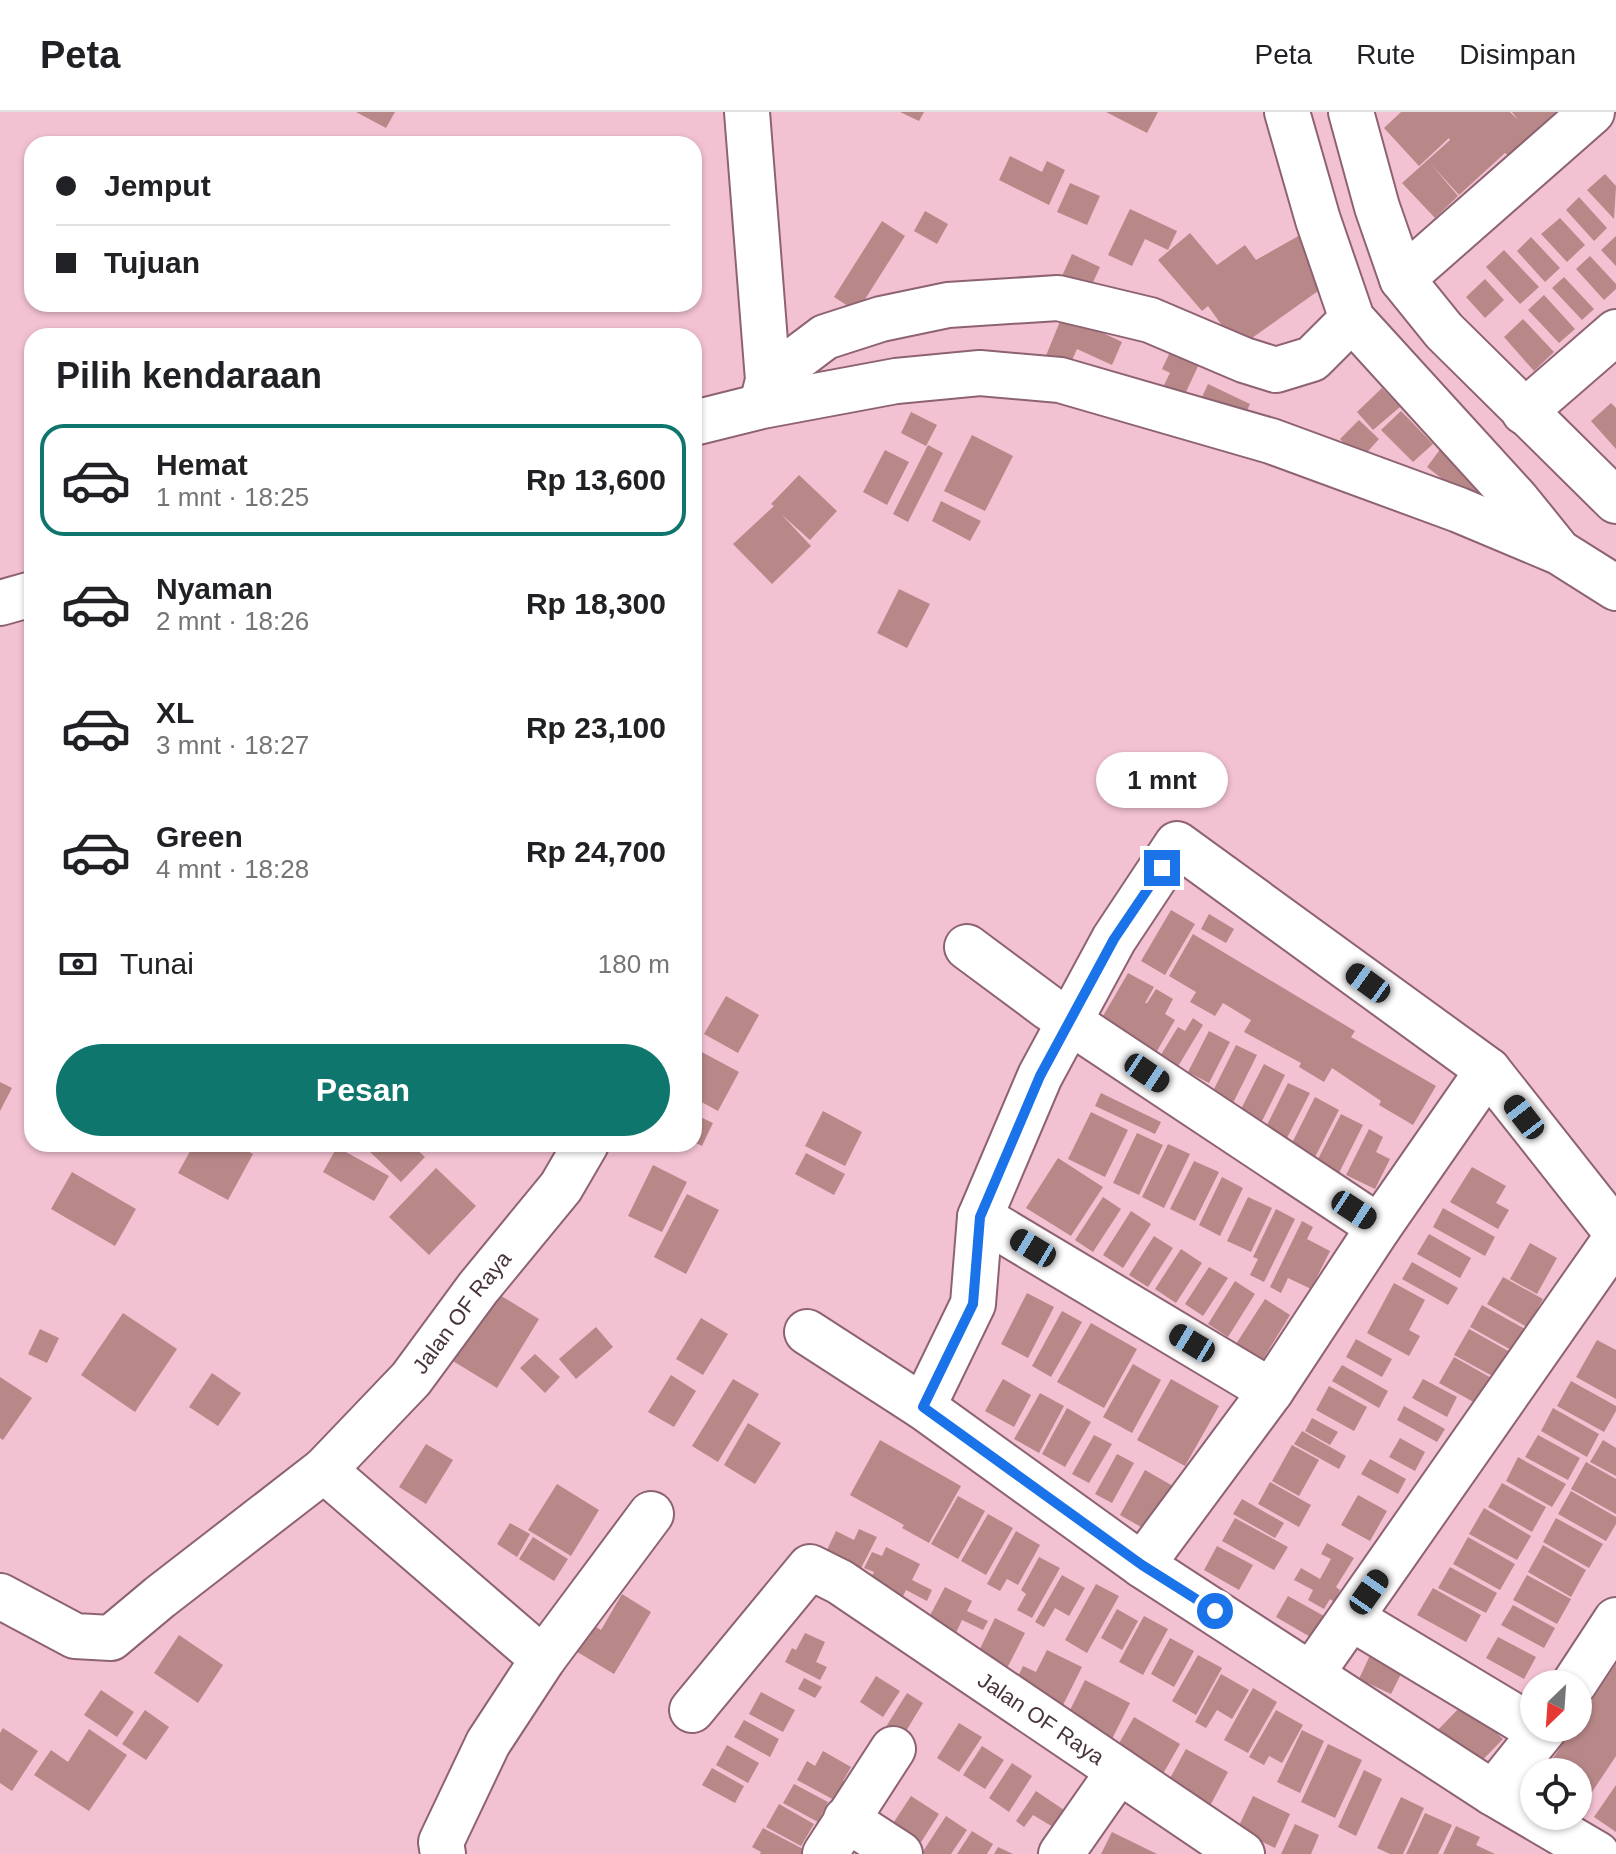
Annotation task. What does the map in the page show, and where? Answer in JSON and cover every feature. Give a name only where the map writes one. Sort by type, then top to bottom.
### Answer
[{"type":"street","points":[[747,112],[765,393]]},
{"type":"street","points":[[1287,112],[1318,220],[1352,319],[1517,500],[1559,552]]},
{"type":"street","points":[[1351,112],[1377,207],[1402,279],[1444,331],[1616,501]]},
{"type":"street","points":[[1402,279],[1592,112]]},
{"type":"street","points":[[765,393],[825,337],[881,319],[948,305],[1058,298],[1150,320],[1244,360],[1276,370],[1312,359],[1352,319]]},
{"type":"street","points":[[1524,412],[1616,332]]},
{"type":"street","points":[[702,420],[765,393],[980,373],[1060,380],[1271,441],[1459,510],[1559,552],[1616,588]]},
{"type":"street","points":[[0,603],[24,596]]},
{"type":"street","points":[[923,1407],[973,1304],[980,1217],[1040,1076],[1114,939],[1177,844],[1488,1070],[1616,1232]]},
{"type":"street","points":[[967,947],[1070,1022],[1379,1227]]},
{"type":"street","points":[[1142,1565],[1271,1391],[1488,1070]]},
{"type":"street","name":"Jalan OF Raya","points":[[0,1596],[75,1636],[111,1638],[324,1470],[411,1379],[478,1288],[561,1187],[581,1152]]},
{"type":"street","points":[[980,1217],[1271,1391]]},
{"type":"street","points":[[1312,1673],[1616,1238]]},
{"type":"street","points":[[807,1332],[923,1407],[1142,1565],[1493,1793],[1597,1854]]},
{"type":"street","points":[[324,1470],[543,1659]]},
{"type":"street","points":[[443,1854],[441,1842],[488,1743],[543,1659],[651,1514]]},
{"type":"street","name":"Jalan OF Raya","points":[[692,1710],[810,1567],[840,1582],[1242,1854]]},
{"type":"street","points":[[1351,1618],[1520,1718]]},
{"type":"street","points":[[1583,1670],[1616,1620]]},
{"type":"street","points":[[1493,1793],[1530,1742]]},
{"type":"street","points":[[893,1749],[835,1836],[900,1854]]},
{"type":"street","points":[[1061,1854],[1119,1771]]},
{"type":"building","points":[[356,112],[395,112],[386,128]]},
{"type":"building","points":[[900,112],[924,112],[919,121]]},
{"type":"building","points":[[1106,112],[1158,112],[1147,133]]},
{"type":"building","points":[[1401,112],[1510,112],[1518,120],[1512,112],[1556,112],[1459,195],[1430,163],[1458,196],[1435,218],[1402,183],[1450,140],[1419,166],[1384,128]]},
{"type":"building","points":[[1010,156],[1042,172],[1047,161],[1065,170],[1049,205],[999,180]]},
{"type":"building","points":[[1605,174],[1616,186],[1614,219],[1587,190]]},
{"type":"building","points":[[1070,183],[1100,196],[1087,225],[1057,212]]},
{"type":"building","points":[[1579,197],[1607,228],[1594,241],[1566,210]]},
{"type":"building","points":[[1130,209],[1177,231],[1168,250],[1145,239],[1132,266],[1108,255]]},
{"type":"building","points":[[925,211],[948,224],[937,244],[914,231]]},
{"type":"building","points":[[1560,218],[1585,245],[1567,262],[1541,234]]},
{"type":"building","points":[[882,221],[905,236],[857,312],[834,297]]},
{"type":"building","points":[[1190,233],[1217,265],[1245,245],[1256,260],[1302,234],[1318,291],[1238,348],[1208,306],[1202,311],[1158,260]]},
{"type":"building","points":[[1616,236],[1616,266],[1601,250]]},
{"type":"building","points":[[1531,237],[1560,268],[1545,282],[1517,251]]},
{"type":"building","points":[[1504,250],[1539,287],[1520,304],[1486,267]]},
{"type":"building","points":[[1072,254],[1100,267],[1090,289],[1062,276]]},
{"type":"building","points":[[1590,256],[1616,284],[1616,289],[1604,300],[1576,269]]},
{"type":"building","points":[[1564,277],[1594,309],[1582,320],[1552,288]]},
{"type":"building","points":[[1485,279],[1504,300],[1485,318],[1466,297]]},
{"type":"building","points":[[1544,295],[1575,329],[1559,343],[1528,310]]},
{"type":"building","points":[[1063,314],[1122,342],[1112,365],[1077,349],[1066,374],[1043,363]]},
{"type":"building","points":[[1523,319],[1554,352],[1534,371],[1504,337]]},
{"type":"building","points":[[1172,348],[1199,364],[1180,405],[1159,395],[1170,373],[1162,369]]},
{"type":"building","points":[[1208,384],[1250,404],[1238,430],[1196,410]]},
{"type":"building","points":[[1382,388],[1400,407],[1373,430],[1357,412]]},
{"type":"building","points":[[1611,403],[1616,408],[1616,449],[1591,421]]},
{"type":"building","points":[[1401,411],[1433,444],[1413,462],[1381,430]]},
{"type":"building","points":[[911,412],[937,425],[926,446],[901,433]]},
{"type":"building","points":[[1359,420],[1379,439],[1361,459],[1340,439]]},
{"type":"building","points":[[972,435],[1013,456],[985,511],[944,491]]},
{"type":"building","points":[[928,445],[943,453],[908,522],[893,514]]},
{"type":"building","points":[[1441,448],[1491,487],[1477,506],[1427,467]]},
{"type":"building","points":[[885,450],[909,462],[887,505],[863,492]]},
{"type":"building","points":[[799,475],[837,511],[810,540],[781,514],[811,546],[772,584],[733,544],[774,506],[771,504]]},
{"type":"building","points":[[941,501],[981,521],[970,541],[932,521]]},
{"type":"building","points":[[899,589],[930,604],[907,648],[877,633]]},
{"type":"building","points":[[1171,910],[1195,924],[1165,975],[1141,961]]},
{"type":"building","points":[[1209,914],[1234,929],[1226,943],[1201,929]]},
{"type":"building","points":[[1193,934],[1355,1031],[1351,1037],[1436,1086],[1413,1125],[1379,1105],[1381,1101],[1332,1068],[1324,1082],[1299,1067],[1301,1063],[1244,1032],[1251,1020],[1223,1003],[1215,1016],[1190,1002],[1196,992],[1169,976]]},
{"type":"building","points":[[1128,973],[1154,987],[1145,1003],[1156,989],[1173,999],[1165,1014],[1175,1020],[1154,1056],[1099,1023]]},
{"type":"building","points":[[726,996],[759,1015],[738,1053],[704,1034]]},
{"type":"building","points":[[1193,1018],[1203,1025],[1177,1068],[1159,1058],[1178,1027],[1185,1031]]},
{"type":"building","points":[[1209,1031],[1230,1042],[1209,1083],[1188,1072]]},
{"type":"building","points":[[1236,1045],[1257,1055],[1233,1103],[1212,1093]]},
{"type":"building","points":[[702,1052],[739,1072],[718,1111],[702,1102]]},
{"type":"building","points":[[1264,1064],[1285,1075],[1262,1121],[1240,1111]]},
{"type":"building","points":[[0,1082],[12,1088],[0,1111]]},
{"type":"building","points":[[1288,1083],[1310,1093],[1287,1138],[1266,1127]]},
{"type":"building","points":[[1101,1093],[1161,1122],[1155,1134],[1095,1106]]},
{"type":"building","points":[[1315,1097],[1339,1110],[1314,1159],[1290,1147]]},
{"type":"building","points":[[823,1111],[862,1132],[845,1166],[805,1146]]},
{"type":"building","points":[[1091,1112],[1128,1130],[1105,1177],[1068,1159]]},
{"type":"building","points":[[1341,1114],[1363,1125],[1339,1173],[1317,1161]]},
{"type":"building","points":[[702,1118],[713,1123],[702,1146]]},
{"type":"building","points":[[1369,1129],[1383,1137],[1376,1152],[1390,1159],[1375,1189],[1346,1175]]},
{"type":"building","points":[[1137,1133],[1163,1145],[1139,1195],[1113,1183]]},
{"type":"building","points":[[1168,1144],[1190,1154],[1164,1208],[1142,1197]]},
{"type":"building","points":[[190,1152],[253,1154],[228,1200],[178,1173]]},
{"type":"building","points":[[334,1152],[346,1152],[389,1176],[374,1201],[323,1172]]},
{"type":"building","points":[[370,1152],[420,1152],[425,1157],[401,1182]]},
{"type":"building","points":[[806,1153],[845,1174],[834,1195],[795,1174]]},
{"type":"building","points":[[1058,1158],[1103,1187],[1071,1236],[1026,1208]]},
{"type":"building","points":[[1194,1161],[1219,1172],[1195,1221],[1170,1209]]},
{"type":"building","points":[[653,1165],[687,1182],[662,1232],[628,1216]]},
{"type":"building","points":[[1472,1167],[1506,1186],[1496,1203],[1509,1210],[1498,1229],[1450,1202]]},
{"type":"building","points":[[436,1168],[476,1206],[429,1255],[389,1217]]},
{"type":"building","points":[[72,1172],[136,1209],[115,1246],[51,1209]]},
{"type":"building","points":[[1222,1177],[1243,1188],[1220,1236],[1199,1225]]},
{"type":"building","points":[[687,1194],[719,1210],[686,1274],[654,1257]]},
{"type":"building","points":[[1103,1197],[1121,1209],[1093,1252],[1075,1240]]},
{"type":"building","points":[[1248,1197],[1272,1208],[1251,1252],[1227,1241]]},
{"type":"building","points":[[1443,1208],[1495,1237],[1485,1256],[1433,1227]]},
{"type":"building","points":[[1276,1209],[1295,1219],[1264,1282],[1250,1275],[1258,1259],[1253,1257]]},
{"type":"building","points":[[1131,1211],[1151,1224],[1123,1268],[1103,1255]]},
{"type":"building","points":[[1302,1221],[1313,1227],[1307,1239],[1330,1251],[1311,1289],[1288,1278],[1281,1293],[1270,1287]]},
{"type":"building","points":[[1429,1234],[1471,1258],[1460,1278],[1417,1254]]},
{"type":"building","points":[[1154,1236],[1173,1248],[1148,1287],[1129,1275]]},
{"type":"building","points":[[1530,1243],[1557,1258],[1537,1294],[1510,1279]]},
{"type":"building","points":[[1181,1249],[1202,1263],[1176,1303],[1155,1289]]},
{"type":"building","points":[[1412,1262],[1458,1288],[1448,1305],[1402,1279]]},
{"type":"building","points":[[1209,1267],[1228,1278],[1203,1316],[1185,1304]]},
{"type":"building","points":[[1503,1277],[1543,1299],[1527,1327],[1487,1304]]},
{"type":"building","points":[[1235,1281],[1255,1294],[1228,1337],[1208,1324]]},
{"type":"building","points":[[1394,1283],[1425,1300],[1409,1330],[1420,1336],[1409,1356],[1367,1333]]},
{"type":"building","points":[[490,1289],[539,1319],[497,1388],[448,1358]]},
{"type":"building","points":[[1027,1293],[1054,1307],[1028,1358],[1001,1344]]},
{"type":"building","points":[[1265,1299],[1290,1315],[1262,1361],[1236,1344]]},
{"type":"building","points":[[1482,1305],[1525,1329],[1513,1351],[1470,1327]]},
{"type":"building","points":[[1062,1311],[1082,1322],[1051,1377],[1032,1366]]},
{"type":"building","points":[[123,1313],[177,1349],[135,1412],[81,1375]]},
{"type":"building","points":[[701,1318],[728,1334],[703,1375],[676,1359]]},
{"type":"building","points":[[1091,1323],[1137,1349],[1104,1408],[1057,1382]]},
{"type":"building","points":[[596,1327],[613,1347],[576,1379],[559,1359]]},
{"type":"building","points":[[40,1329],[59,1338],[47,1363],[28,1354]]},
{"type":"building","points":[[1469,1329],[1510,1352],[1496,1378],[1454,1355]]},
{"type":"building","points":[[1356,1339],[1392,1359],[1382,1377],[1346,1357]]},
{"type":"building","points":[[1597,1340],[1616,1350],[1616,1399],[1576,1377]]},
{"type":"building","points":[[535,1354],[560,1377],[545,1393],[520,1368]]},
{"type":"building","points":[[1454,1357],[1493,1379],[1479,1405],[1439,1383]]},
{"type":"building","points":[[1133,1364],[1161,1380],[1132,1433],[1103,1417]]},
{"type":"building","points":[[1342,1365],[1388,1391],[1379,1408],[1332,1381]]},
{"type":"building","points":[[212,1373],[241,1393],[218,1426],[189,1407]]},
{"type":"building","points":[[671,1375],[696,1391],[674,1427],[648,1412]]},
{"type":"building","points":[[0,1377],[32,1398],[3,1440],[0,1438]]},
{"type":"building","points":[[733,1379],[759,1394],[718,1462],[692,1446]]},
{"type":"building","points":[[1003,1379],[1031,1395],[1014,1427],[985,1411]]},
{"type":"building","points":[[1171,1379],[1219,1406],[1185,1466],[1137,1440]]},
{"type":"building","points":[[1423,1379],[1457,1397],[1447,1417],[1412,1398]]},
{"type":"building","points":[[1571,1381],[1616,1406],[1604,1432],[1557,1406]]},
{"type":"building","points":[[1329,1386],[1367,1407],[1354,1431],[1316,1410]]},
{"type":"building","points":[[1040,1393],[1064,1406],[1039,1453],[1014,1439]]},
{"type":"building","points":[[1404,1406],[1445,1429],[1437,1442],[1397,1420]]},
{"type":"building","points":[[1067,1408],[1091,1422],[1065,1467],[1042,1454]]},
{"type":"building","points":[[1553,1408],[1599,1434],[1587,1457],[1541,1431]]},
{"type":"building","points":[[1312,1418],[1338,1432],[1330,1445],[1305,1431]]},
{"type":"building","points":[[748,1423],[781,1443],[755,1484],[724,1465]]},
{"type":"building","points":[[1302,1431],[1346,1456],[1339,1469],[1294,1444]]},
{"type":"building","points":[[1094,1435],[1112,1444],[1089,1483],[1072,1474]]},
{"type":"building","points":[[1538,1435],[1580,1458],[1568,1480],[1525,1457]]},
{"type":"building","points":[[1400,1438],[1425,1452],[1415,1471],[1389,1457]]},
{"type":"building","points":[[880,1440],[961,1486],[929,1543],[902,1528],[904,1525],[850,1495]]},
{"type":"building","points":[[1603,1440],[1616,1448],[1616,1476],[1590,1462]]},
{"type":"building","points":[[426,1444],[453,1460],[426,1504],[399,1487]]},
{"type":"building","points":[[1292,1445],[1319,1460],[1299,1496],[1272,1481]]},
{"type":"building","points":[[1117,1454],[1134,1463],[1112,1503],[1095,1494]]},
{"type":"building","points":[[1518,1457],[1566,1484],[1552,1507],[1506,1481]]},
{"type":"building","points":[[1370,1459],[1406,1479],[1398,1494],[1361,1474]]},
{"type":"building","points":[[1586,1462],[1616,1479],[1616,1514],[1571,1489]]},
{"type":"building","points":[[1145,1470],[1173,1486],[1148,1531],[1120,1515]]},
{"type":"building","points":[[1270,1482],[1311,1505],[1299,1527],[1258,1504]]},
{"type":"building","points":[[1502,1483],[1546,1507],[1532,1532],[1488,1507]]},
{"type":"building","points":[[557,1484],[599,1510],[571,1556],[528,1530]]},
{"type":"building","points":[[1571,1491],[1616,1517],[1616,1524],[1606,1541],[1558,1514]]},
{"type":"building","points":[[1358,1495],[1387,1511],[1370,1541],[1341,1525]]},
{"type":"building","points":[[958,1496],[985,1511],[958,1559],[931,1544]]},
{"type":"building","points":[[1242,1499],[1284,1523],[1275,1538],[1233,1514]]},
{"type":"building","points":[[1484,1508],[1531,1536],[1517,1560],[1469,1534]]},
{"type":"building","points":[[988,1514],[1013,1528],[986,1575],[961,1561]]},
{"type":"building","points":[[1235,1518],[1288,1547],[1274,1570],[1222,1541]]},
{"type":"building","points":[[1556,1518],[1603,1544],[1589,1568],[1543,1542]]},
{"type":"building","points":[[510,1523],[530,1534],[517,1557],[497,1544]]},
{"type":"building","points":[[859,1529],[877,1537],[857,1576],[826,1552],[836,1531],[854,1540]]},
{"type":"building","points":[[1016,1531],[1040,1545],[1018,1585],[1007,1579],[1000,1591],[987,1584]]},
{"type":"building","points":[[533,1537],[568,1559],[554,1581],[519,1559]]},
{"type":"building","points":[[1468,1537],[1515,1564],[1500,1590],[1453,1564]]},
{"type":"building","points":[[1327,1543],[1354,1558],[1336,1587],[1340,1590],[1334,1602],[1330,1599],[1324,1609],[1308,1600],[1313,1590],[1294,1580],[1301,1568],[1320,1579],[1331,1559],[1321,1554]]},
{"type":"building","points":[[1543,1545],[1586,1570],[1571,1597],[1528,1572]]},
{"type":"building","points":[[1217,1546],[1253,1565],[1239,1590],[1204,1570]]},
{"type":"building","points":[[886,1547],[920,1564],[912,1580],[932,1590],[927,1601],[906,1590],[899,1604],[866,1588],[874,1572],[864,1568],[872,1552],[882,1556]]},
{"type":"building","points":[[1039,1557],[1060,1568],[1032,1618],[1017,1610],[1026,1594],[1021,1590]]},
{"type":"building","points":[[1450,1567],[1497,1593],[1486,1613],[1438,1588]]},
{"type":"building","points":[[1062,1575],[1085,1588],[1069,1616],[1055,1608],[1044,1627],[1035,1622]]},
{"type":"building","points":[[1527,1575],[1571,1599],[1557,1624],[1513,1600]]},
{"type":"building","points":[[1096,1584],[1119,1596],[1087,1653],[1065,1640]]},
{"type":"building","points":[[945,1587],[972,1601],[967,1611],[988,1621],[983,1630],[962,1620],[955,1635],[927,1621]]},
{"type":"building","points":[[1433,1588],[1481,1615],[1466,1642],[1417,1615]]},
{"type":"building","points":[[622,1594],[651,1612],[614,1674],[564,1644],[580,1617],[601,1630]]},
{"type":"building","points":[[1288,1596],[1324,1616],[1312,1638],[1276,1617]]},
{"type":"building","points":[[1513,1605],[1555,1628],[1544,1648],[1501,1625]]},
{"type":"building","points":[[1117,1609],[1138,1621],[1122,1650],[1101,1638]]},
{"type":"building","points":[[1144,1616],[1168,1629],[1143,1675],[1119,1662]]},
{"type":"building","points":[[995,1618],[1025,1633],[1003,1676],[974,1661]]},
{"type":"building","points":[[805,1633],[825,1642],[816,1662],[827,1667],[820,1680],[785,1662]]},
{"type":"building","points":[[179,1635],[223,1665],[198,1703],[154,1673]]},
{"type":"building","points":[[1498,1637],[1536,1657],[1529,1670],[1520,1670],[1520,1677],[1486,1658]]},
{"type":"building","points":[[1170,1638],[1194,1651],[1174,1687],[1151,1674]]},
{"type":"building","points":[[1047,1650],[1082,1667],[1059,1713],[1017,1679],[1023,1666],[1036,1672]]},
{"type":"building","points":[[1372,1651],[1405,1666],[1391,1694],[1359,1679]]},
{"type":"building","points":[[1198,1655],[1222,1668],[1196,1715],[1172,1701]]},
{"type":"building","points":[[1616,1664],[1616,1756],[1592,1792],[1592,1758],[1553,1758],[1564,1742],[1592,1742],[1592,1700]]},
{"type":"building","points":[[1221,1674],[1249,1690],[1232,1719],[1217,1710],[1206,1728],[1195,1722]]},
{"type":"building","points":[[876,1676],[900,1691],[883,1717],[860,1702]]},
{"type":"building","points":[[804,1678],[822,1687],[815,1698],[798,1689]]},
{"type":"building","points":[[1085,1680],[1130,1703],[1108,1747],[1063,1724]]},
{"type":"building","points":[[1253,1688],[1277,1702],[1248,1753],[1224,1740]]},
{"type":"building","points":[[101,1690],[134,1712],[117,1737],[84,1715]]},
{"type":"building","points":[[761,1692],[795,1710],[783,1732],[749,1714]]},
{"type":"building","points":[[907,1693],[923,1703],[900,1741],[884,1730]]},
{"type":"building","points":[[1464,1703],[1503,1739],[1469,1774],[1431,1737]]},
{"type":"building","points":[[145,1710],[169,1727],[146,1760],[122,1744]]},
{"type":"building","points":[[1276,1710],[1303,1725],[1282,1763],[1269,1756],[1264,1765],[1249,1757]]},
{"type":"building","points":[[1134,1717],[1180,1744],[1160,1779],[1114,1752]]},
{"type":"building","points":[[744,1720],[779,1739],[770,1757],[734,1737]]},
{"type":"building","points":[[959,1723],[982,1737],[959,1772],[937,1758]]},
{"type":"building","points":[[3,1728],[38,1751],[12,1791],[0,1783],[0,1733]]},
{"type":"building","points":[[89,1729],[127,1755],[89,1811],[34,1775],[51,1750],[68,1762]]},
{"type":"building","points":[[1302,1730],[1324,1741],[1300,1793],[1277,1782]]},
{"type":"building","points":[[1328,1744],[1362,1760],[1335,1818],[1301,1802]]},
{"type":"building","points":[[727,1745],[759,1763],[748,1783],[716,1765]]},
{"type":"building","points":[[982,1746],[1004,1760],[985,1789],[963,1775]]},
{"type":"building","points":[[1186,1749],[1228,1772],[1211,1804],[1168,1782]]},
{"type":"building","points":[[823,1751],[851,1767],[843,1781],[848,1783],[838,1802],[797,1780],[807,1761],[815,1766]]},
{"type":"building","points":[[1012,1763],[1032,1776],[1009,1812],[989,1798]]},
{"type":"building","points":[[712,1768],[744,1786],[735,1803],[702,1785]]},
{"type":"building","points":[[1364,1770],[1382,1779],[1356,1836],[1338,1827]]},
{"type":"building","points":[[794,1784],[828,1802],[818,1822],[783,1803]]},
{"type":"building","points":[[1616,1785],[1616,1832],[1594,1817]]},
{"type":"building","points":[[1036,1791],[1064,1810],[1053,1827],[1033,1815],[1024,1827],[1016,1821]]},
{"type":"building","points":[[911,1796],[939,1814],[916,1850],[888,1831]]},
{"type":"building","points":[[1253,1796],[1290,1814],[1275,1848],[1237,1830]]},
{"type":"building","points":[[1401,1797],[1424,1808],[1403,1854],[1390,1854],[1377,1848]]},
{"type":"building","points":[[779,1804],[814,1824],[801,1846],[766,1827]]},
{"type":"building","points":[[1425,1813],[1452,1825],[1438,1854],[1406,1854]]},
{"type":"building","points":[[946,1816],[967,1830],[951,1854],[922,1853]]},
{"type":"building","points":[[1295,1824],[1319,1835],[1311,1854],[1281,1854]]},
{"type":"building","points":[[1456,1826],[1480,1837],[1476,1845],[1495,1854],[1443,1854]]},
{"type":"building","points":[[763,1828],[803,1849],[801,1854],[760,1854],[752,1847]]},
{"type":"building","points":[[972,1831],[993,1844],[987,1854],[957,1854]]},
{"type":"building","points":[[1112,1832],[1157,1854],[1101,1854]]},
{"type":"building","points":[[998,1847],[1013,1854],[994,1854]]},
{"type":"route","points":[[1162,868],[1114,939],[1040,1076],[980,1217],[973,1304],[923,1407],[1142,1565],[1215,1611]]}]
